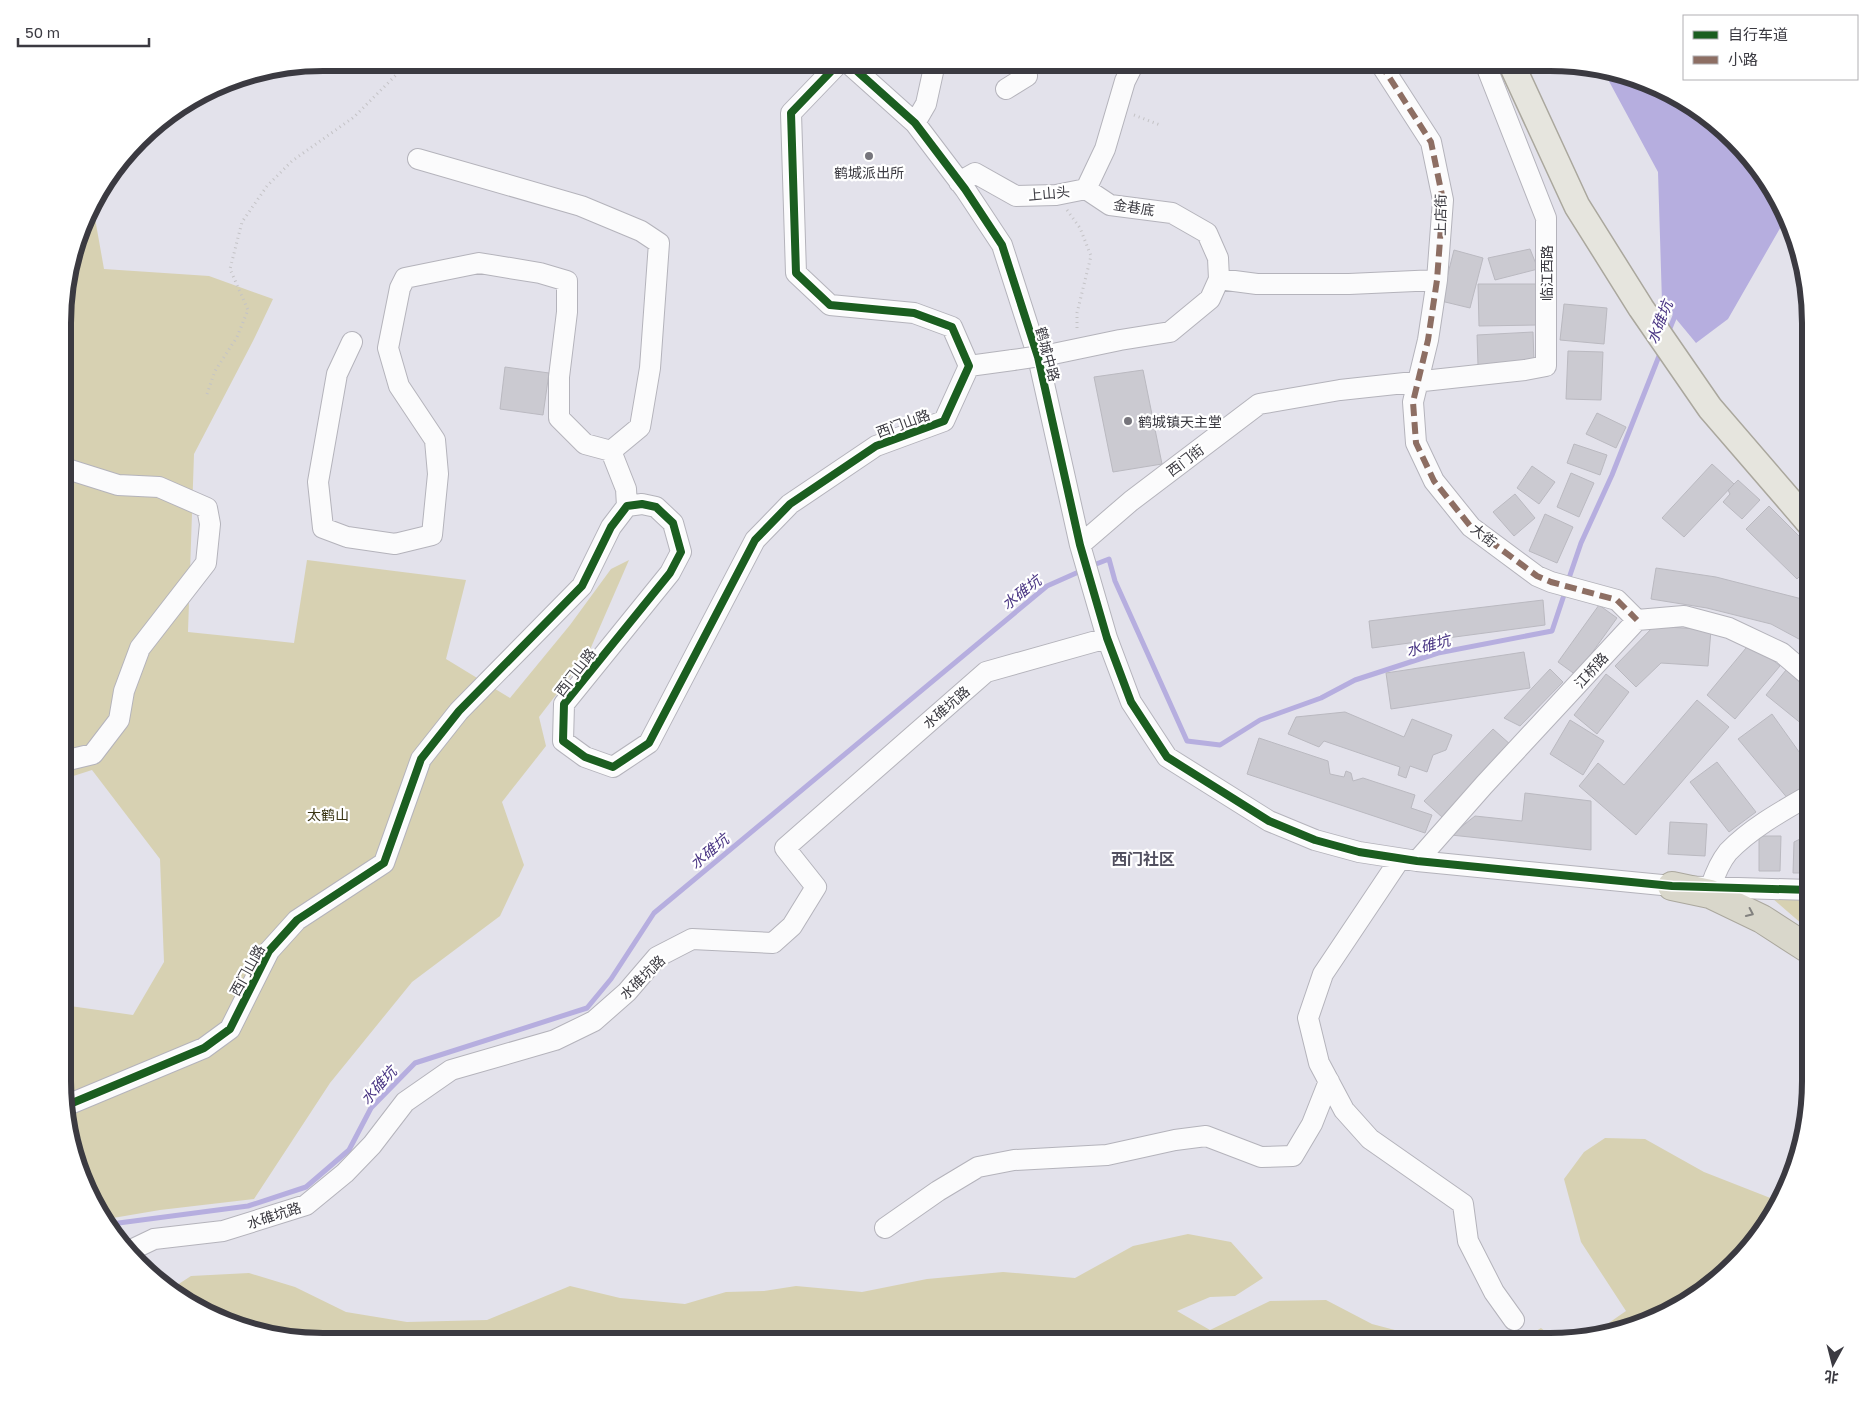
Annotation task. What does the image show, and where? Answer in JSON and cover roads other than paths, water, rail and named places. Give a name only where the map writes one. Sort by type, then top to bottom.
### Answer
[{"type":"highway","points":[[1672,886],[1710,894],[1762,918],[1802,945]]},
{"type":"main road","points":[[1515,71],[1576,206],[1641,308],[1710,408],[1802,515]]},
{"type":"street","points":[[831,71],[791,113],[796,274],[830,305],[914,313],[952,327],[969,366],[1054,354],[1170,332],[1210,299],[1219,279],[1257,284],[1350,284],[1437,280]]},
{"type":"street","name":"鹤城中路","points":[[857,71],[915,123],[959,182],[1002,245],[1038,357],[1082,551],[1107,638],[1131,702],[1167,757],[1269,821],[1315,840],[1359,852],[1409,860],[1672,886],[1802,890]]},
{"type":"street","points":[[915,123],[926,104],[933,71]]},
{"type":"street","points":[[1006,89],[1027,76],[1025,71]]},
{"type":"street","points":[[1086,189],[1105,149],[1125,81],[1130,71]]},
{"type":"street","name":"上店街","points":[[1385,71],[1431,142],[1443,200],[1437,280],[1428,340],[1418,381]]},
{"type":"street","name":"临江西路","points":[[1418,381],[1525,370],[1546,366],[1546,218],[1488,71]]},
{"type":"street","points":[[418,159],[581,206],[641,231],[659,243],[650,368],[640,427],[611,451]]},
{"type":"street","name":"上山头","points":[[959,182],[975,173],[1016,196],[1056,195],[1086,189]]},
{"type":"street","name":"金巷底","points":[[1086,189],[1110,205],[1172,213],[1207,234],[1218,258],[1219,279]]},
{"type":"street","points":[[352,342],[337,374],[318,482],[323,528],[347,537],[395,544],[432,535],[438,474],[435,440],[399,386],[388,348],[400,288],[406,278],[479,263],[540,273],[567,281],[567,312],[559,377],[559,418],[585,444],[611,451]]},
{"type":"street","name":"西门山路","points":[[72,1103],[204,1048],[230,1029],[269,952],[297,920],[384,864],[421,759],[459,711],[582,586],[611,527],[627,506],[642,504],[656,507],[674,523],[681,552],[670,573],[564,704],[564,741],[585,757],[613,768],[648,743],[755,540],[790,504],[876,446],[944,421],[969,366]]},
{"type":"street","name":"西门街","points":[[1082,551],[1131,501],[1259,404],[1340,390],[1418,381]]},
{"type":"street","name":"大街","points":[[1418,381],[1413,402],[1416,443],[1434,481],[1471,526],[1537,576],[1551,582],[1617,600],[1637,620]]},
{"type":"street","points":[[611,451],[626,489],[627,506]]},
{"type":"street","points":[[71,470],[118,485],[160,487],[206,508],[210,524],[206,563],[140,648],[124,691],[119,720],[94,754],[71,759]]},
{"type":"street","points":[[1637,620],[1684,616],[1729,628],[1782,653],[1802,670]]},
{"type":"street","name":"江桥路","points":[[1514,1320],[1494,1292],[1468,1241],[1463,1204],[1370,1139],[1344,1110],[1319,1063],[1308,1018],[1323,974],[1409,860],[1484,785],[1637,620]]},
{"type":"street","name":"水碓坑路","points":[[135,1248],[154,1239],[223,1231],[306,1205],[345,1173],[372,1145],[405,1102],[413,1096],[451,1070],[555,1040],[594,1021],[626,992],[657,958],[692,939],[773,943],[792,926],[816,887],[785,848],[986,672],[1107,638]]},
{"type":"street","points":[[1711,886],[1717,869],[1728,853],[1753,830],[1802,799]]},
{"type":"street","points":[[885,1228],[938,1191],[978,1167],[1014,1160],[1106,1155],[1175,1140],[1206,1136],[1261,1157],[1293,1156],[1312,1124],[1329,1081]]},
{"type":"waterway","name":"水碓坑","points":[[1668,333],[1677,311]]},
{"type":"waterway","name":"水碓坑","points":[[1568,581],[1581,543],[1612,475],[1661,351]]},
{"type":"waterway","name":"水碓坑","points":[[1091,566],[1109,559],[1115,581],[1187,741],[1220,745],[1260,720],[1321,698],[1355,680],[1438,653],[1552,631],[1566,589]]},
{"type":"waterway","name":"水碓坑","points":[[116,1223],[248,1206],[306,1187],[349,1150],[371,1108],[415,1063],[587,1008],[611,979],[654,913],[1047,586],[1083,570]]},
{"type":"place","name":"鹤城派出所","points":[[869,156]]},
{"type":"place","name":"鹤城镇天主堂","points":[[1128,421]]},
{"type":"district","name":"西门社区","points":[[1143,859]]},
{"type":"park label","name":"太鹤山","points":[[328,814]]}]
